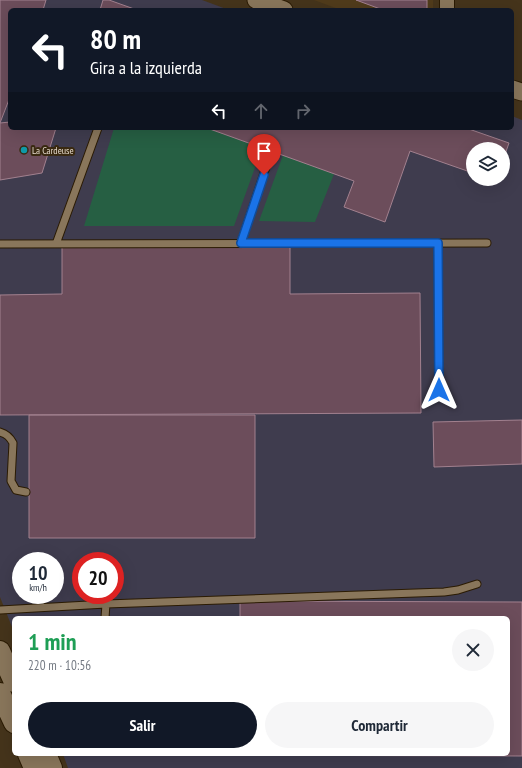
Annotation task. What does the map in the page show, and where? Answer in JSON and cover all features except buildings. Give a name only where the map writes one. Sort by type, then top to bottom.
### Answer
[{"type":"main road","points":[[0,650],[12,677]]},
{"type":"main road","points":[[0,693],[12,719]]},
{"type":"main road","points":[[34,757],[52,768]]},
{"type":"street","points":[[256,0],[278,8]]},
{"type":"lane","points":[[56,244],[97,130]]},
{"type":"lane","points":[[241,243],[268,161]]},
{"type":"lane","points":[[0,244],[487,242]]},
{"type":"lane","points":[[438,243],[439,390]]},
{"type":"lane","points":[[0,432],[6,434],[11,439],[13,444],[11,481],[13,486],[16,490],[26,492]]},
{"type":"lane","points":[[124,603],[444,592],[458,590],[477,584]]},
{"type":"lane","points":[[0,610],[106,604],[105,616]]},
{"type":"shaded area","points":[[0,0],[202,0],[224,8],[8,8],[8,130],[514,130],[514,117],[522,120],[522,768],[68,768],[64,756],[510,756],[510,616],[12,616],[12,627],[0,597]]},
{"type":"shaded area","points":[[314,0],[433,0],[433,8],[336,8]]},
{"type":"green space","points":[[113,130],[212,130],[262,148],[234,226],[84,226]]},
{"type":"green space","points":[[283,155],[334,174],[315,222],[259,221]]},
{"type":"place","name":"La Cardeuse","points":[[24,150]]},
{"type":"route","points":[[264,175],[241,243],[438,243],[439,390]]}]
